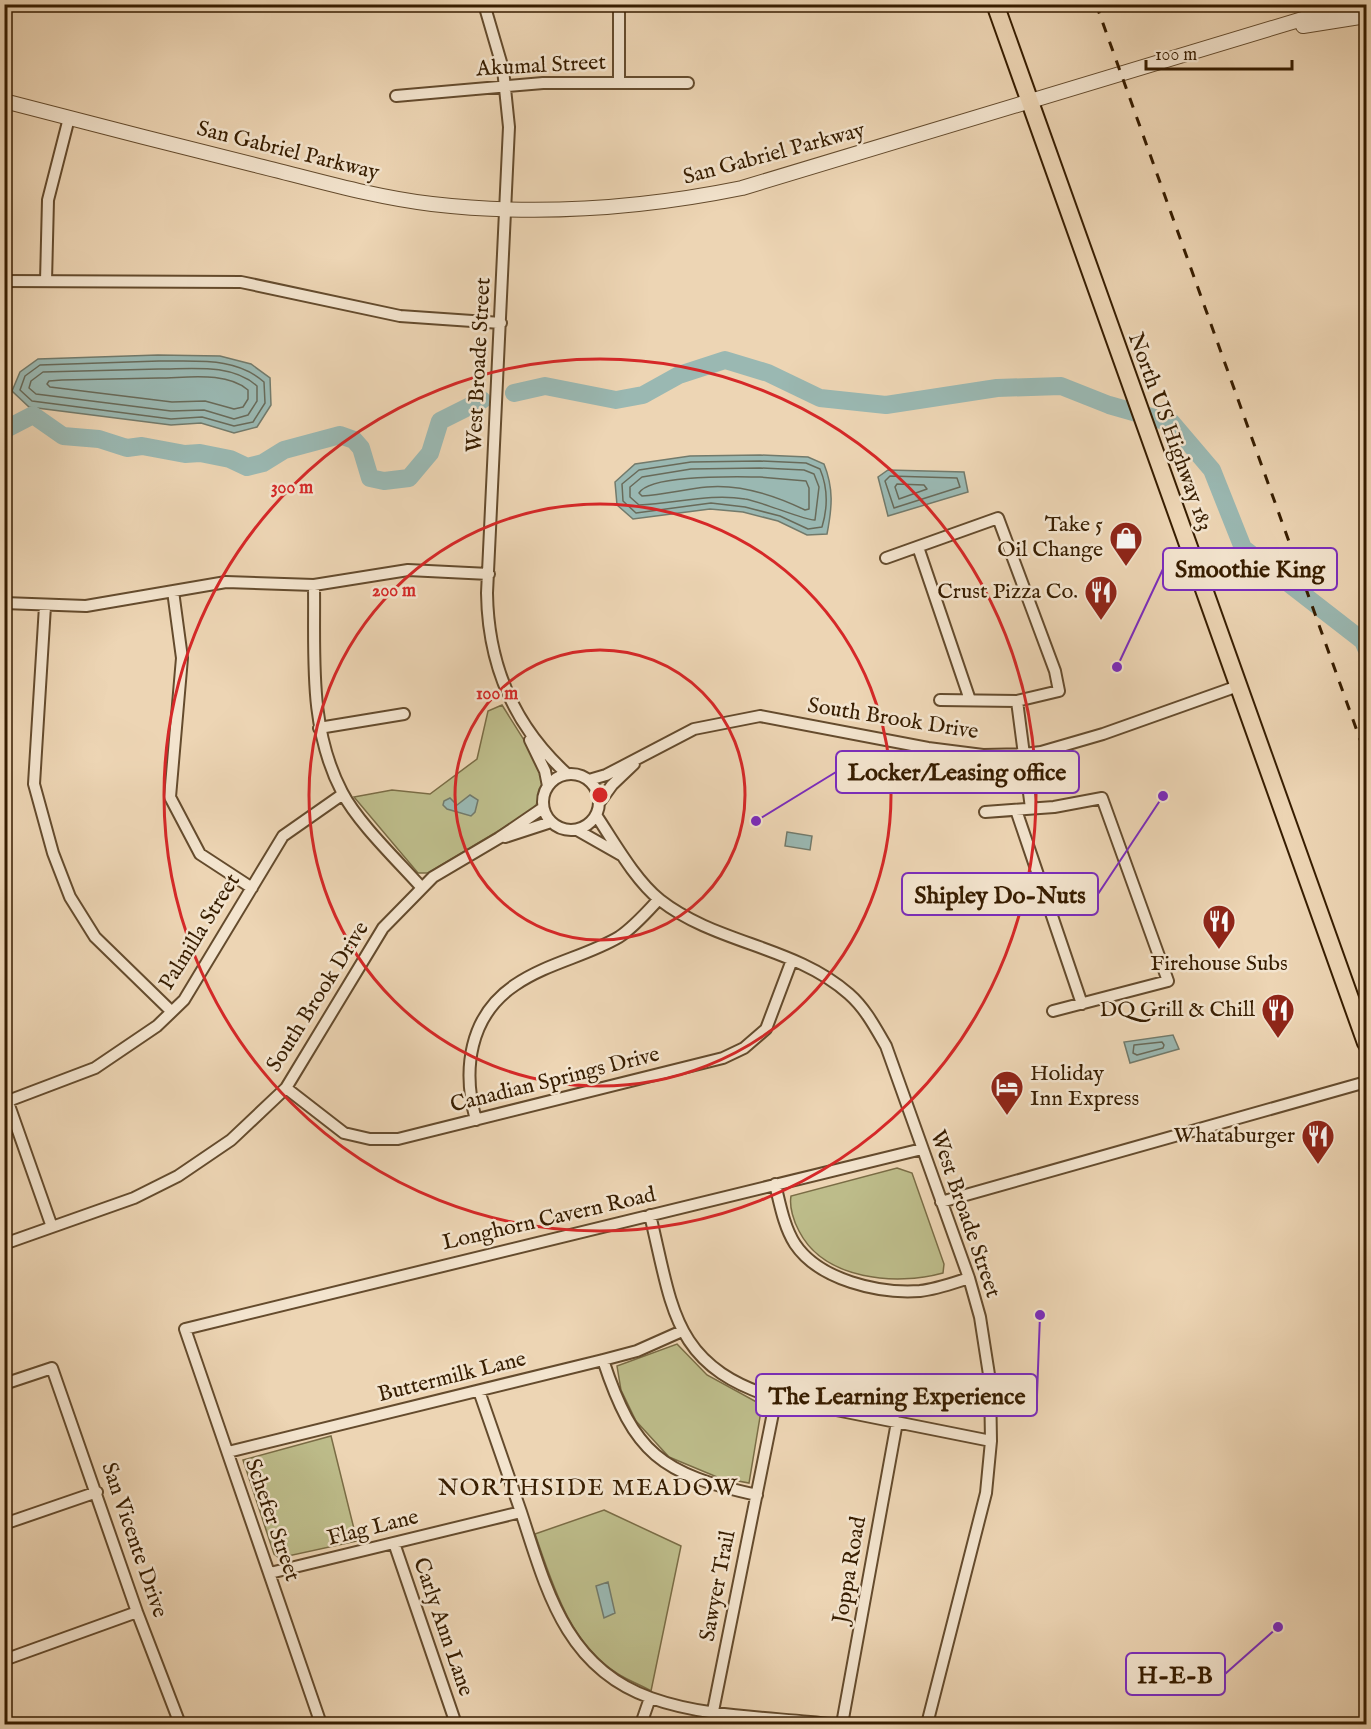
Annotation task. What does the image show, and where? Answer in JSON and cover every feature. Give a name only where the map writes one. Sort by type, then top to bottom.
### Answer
[{"type":"main road","name":"North US Highway 183","points":[[995,4],[1125,374],[1366,1043]]},
{"type":"street","name":"West Broade Street","points":[[484,4],[497,43],[506,86],[509,127],[488,626],[494,657],[506,691],[545,771],[548,786]]},
{"type":"street","points":[[619,4],[619,82]]},
{"type":"street","name":"San Gabriel Parkway","points":[[4,102],[367,193],[432,204],[552,211],[616,208],[682,200],[742,188],[1352,4]]},
{"type":"street","name":"San Gabriel Parkway","points":[[1262,32],[1366,16]]},
{"type":"street","name":"Akumal Street","points":[[396,96],[506,86],[619,82],[688,83]]},
{"type":"street","points":[[46,281],[48,200],[69,118]]},
{"type":"street","points":[[4,281],[241,282],[400,316],[501,323]]},
{"type":"street","points":[[886,558],[998,518],[1055,671],[1059,691],[1017,701],[940,700]]},
{"type":"street","points":[[918,547],[970,700]]},
{"type":"street","points":[[4,603],[45,606],[119,602],[226,582],[314,585],[408,570],[489,573]]},
{"type":"street","points":[[314,585],[316,707],[328,759],[343,794],[422,888]]},
{"type":"street","points":[[172,591],[182,658],[170,797],[200,854],[252,888]]},
{"type":"street","points":[[45,606],[33,784],[53,853],[70,897],[95,937],[171,1011]]},
{"type":"street","name":"South Brook Drive","points":[[589,780],[606,775],[694,729],[760,716],[928,748],[983,755],[1024,754],[1041,752],[1103,734],[1238,686]]},
{"type":"street","points":[[1017,701],[1031,808]]},
{"type":"street","points":[[319,728],[404,714]]},
{"type":"street","name":"West Broade Street","points":[[523,723],[567,774]]},
{"type":"street","name":"South Brook Drive","points":[[599,803],[612,785],[646,753]]},
{"type":"street","points":[[567,774],[578,775],[589,780],[598,795],[599,803],[596,815],[591,822],[577,830],[559,828],[551,822],[543,808],[544,793],[548,786],[567,774]]},
{"type":"street","name":"Palmilla Street","points":[[6,1096],[95,1068],[157,1026],[184,1000],[283,836],[343,794]]},
{"type":"street","points":[[985,812],[1102,798],[1167,981],[1053,1011]]},
{"type":"street","name":"South Brook Drive","points":[[4,1244],[134,1198],[178,1176],[231,1140],[286,1088],[383,928],[433,877],[499,838],[543,808]]},
{"type":"street","points":[[1016,810],[1082,1004]]},
{"type":"street","name":"West Broade Street","points":[[596,815],[623,856],[659,899],[694,921],[803,963],[848,993],[869,1017],[886,1046],[969,1278],[980,1317],[990,1381],[991,1441],[986,1493],[927,1725]]},
{"type":"street","name":"South Brook Drive","points":[[499,838],[551,822]]},
{"type":"street","name":"West Broade Street","points":[[577,830],[623,856]]},
{"type":"street","points":[[476,1120],[469,1088],[469,1063],[471,1045],[488,1011],[514,985],[619,936],[659,899]]},
{"type":"street","name":"Canadian Springs Drive","points":[[286,1088],[344,1133],[370,1139],[398,1139],[723,1058],[744,1048],[766,1029],[792,960]]},
{"type":"street","points":[[941,1202],[1366,1082]]},
{"type":"street","points":[[6,1096],[52,1227]]},
{"type":"street","name":"Longhorn Cavern Road","points":[[185,1329],[922,1149]]},
{"type":"street","points":[[775,1184],[785,1223],[795,1244],[808,1259],[834,1275],[897,1291],[932,1289],[969,1278]]},
{"type":"street","points":[[650,1215],[673,1310],[682,1331],[698,1354],[715,1371],[749,1390],[776,1398],[991,1441]]},
{"type":"street","name":"Schefer Street","points":[[185,1329],[321,1725]]},
{"type":"street","name":"Buttermilk Lane","points":[[228,1452],[637,1351],[682,1331]]},
{"type":"street","points":[[603,1360],[626,1420],[654,1455],[697,1480],[757,1495]]},
{"type":"street","name":"San Vicente Drive","points":[[4,1384],[52,1368],[137,1612],[180,1725]]},
{"type":"street","points":[[479,1391],[548,1592],[574,1643],[612,1679],[650,1698],[682,1707],[831,1725]]},
{"type":"street","name":"Sawyer Trail","points":[[713,1711],[776,1398]]},
{"type":"street","name":"Joppa Road","points":[[842,1725],[897,1422]]},
{"type":"street","points":[[4,1524],[97,1492]]},
{"type":"street","name":"Flag Lane","points":[[270,1573],[521,1512]]},
{"type":"street","name":"Carly Ann Lane","points":[[394,1543],[456,1725]]},
{"type":"street","points":[[4,1660],[137,1612]]},
{"type":"street","points":[[641,1725],[650,1698]]},
{"type":"shaded area","points":[[502,705],[541,767],[544,784],[538,801],[533,810],[428,873],[418,873],[354,797],[392,790],[430,794],[477,759],[488,711]]},
{"type":"shaded area","points":[[897,1168],[912,1173],[944,1264],[943,1273],[904,1279],[863,1275],[825,1260],[810,1247],[795,1223],[791,1210],[791,1196]]},
{"type":"shaded area","points":[[677,1344],[707,1375],[762,1405],[749,1483],[717,1477],[669,1457],[636,1421],[621,1390],[617,1366]]},
{"type":"shaded area","points":[[331,1436],[357,1541],[279,1558],[274,1554],[243,1460]]},
{"type":"shaded area","points":[[604,1510],[681,1546],[651,1691],[618,1674],[587,1646],[565,1612],[556,1593],[535,1534]]},
{"type":"water","points":[[158,355],[220,356],[251,364],[270,378],[271,405],[257,427],[234,433],[201,423],[171,425],[29,407],[12,391],[20,372],[38,359]]},
{"type":"water","points":[[690,456],[808,457],[824,464],[831,499],[827,534],[807,535],[778,521],[743,512],[710,509],[633,519],[617,505],[615,482],[635,464]]},
{"type":"water","points":[[888,470],[964,472],[968,492],[888,516],[878,477]]},
{"type":"water","points":[[470,795],[478,800],[475,812],[471,816],[447,809],[443,805],[444,801],[450,798],[457,805]]},
{"type":"water","points":[[787,832],[812,836],[810,850],[785,846]]},
{"type":"water","points":[[1173,1035],[1179,1049],[1130,1063],[1124,1042]]},
{"type":"water","points":[[608,1582],[615,1613],[604,1618],[596,1586]]},
{"type":"waterway","points":[[514,393],[545,386],[616,400],[643,395],[679,375],[725,360],[768,373],[820,398],[886,405],[997,388],[1061,386],[1109,405],[1172,423],[1212,470],[1243,548],[1363,641],[1366,648]]},
{"type":"waterway","points":[[4,430],[33,415],[63,436],[99,439],[127,448],[142,446],[185,454],[200,453],[230,459],[247,467],[263,463],[284,450],[340,435],[354,440],[361,448],[370,478],[384,481],[409,478],[430,453],[440,421],[482,400]]},
{"type":"railway","points":[[1096,4],[1366,756]]},
{"type":"place","name":"Take 5 Oil Change","points":[[1126,567]]},
{"type":"place","name":"Crust Pizza Co.","points":[[1101,621]]},
{"type":"place","name":"Smoothie King","points":[[1117,667]]},
{"type":"place","name":"Shipley Do-Nuts","points":[[1163,796]]},
{"type":"place","name":"Locker/Leasing office","points":[[756,821]]},
{"type":"place","name":"Firehouse Subs","points":[[1219,950]]},
{"type":"place","name":"DQ Grill & Chill","points":[[1278,1039]]},
{"type":"place","name":"Holiday Inn Express","points":[[1007,1116]]},
{"type":"place","name":"Whataburger","points":[[1318,1165]]},
{"type":"place","name":"The Learning Experience","points":[[1040,1315]]},
{"type":"place","name":"H-E-B","points":[[1278,1627]]},
{"type":"district","name":"NORTHSIDE MEADOW","points":[[588,1488]]}]
